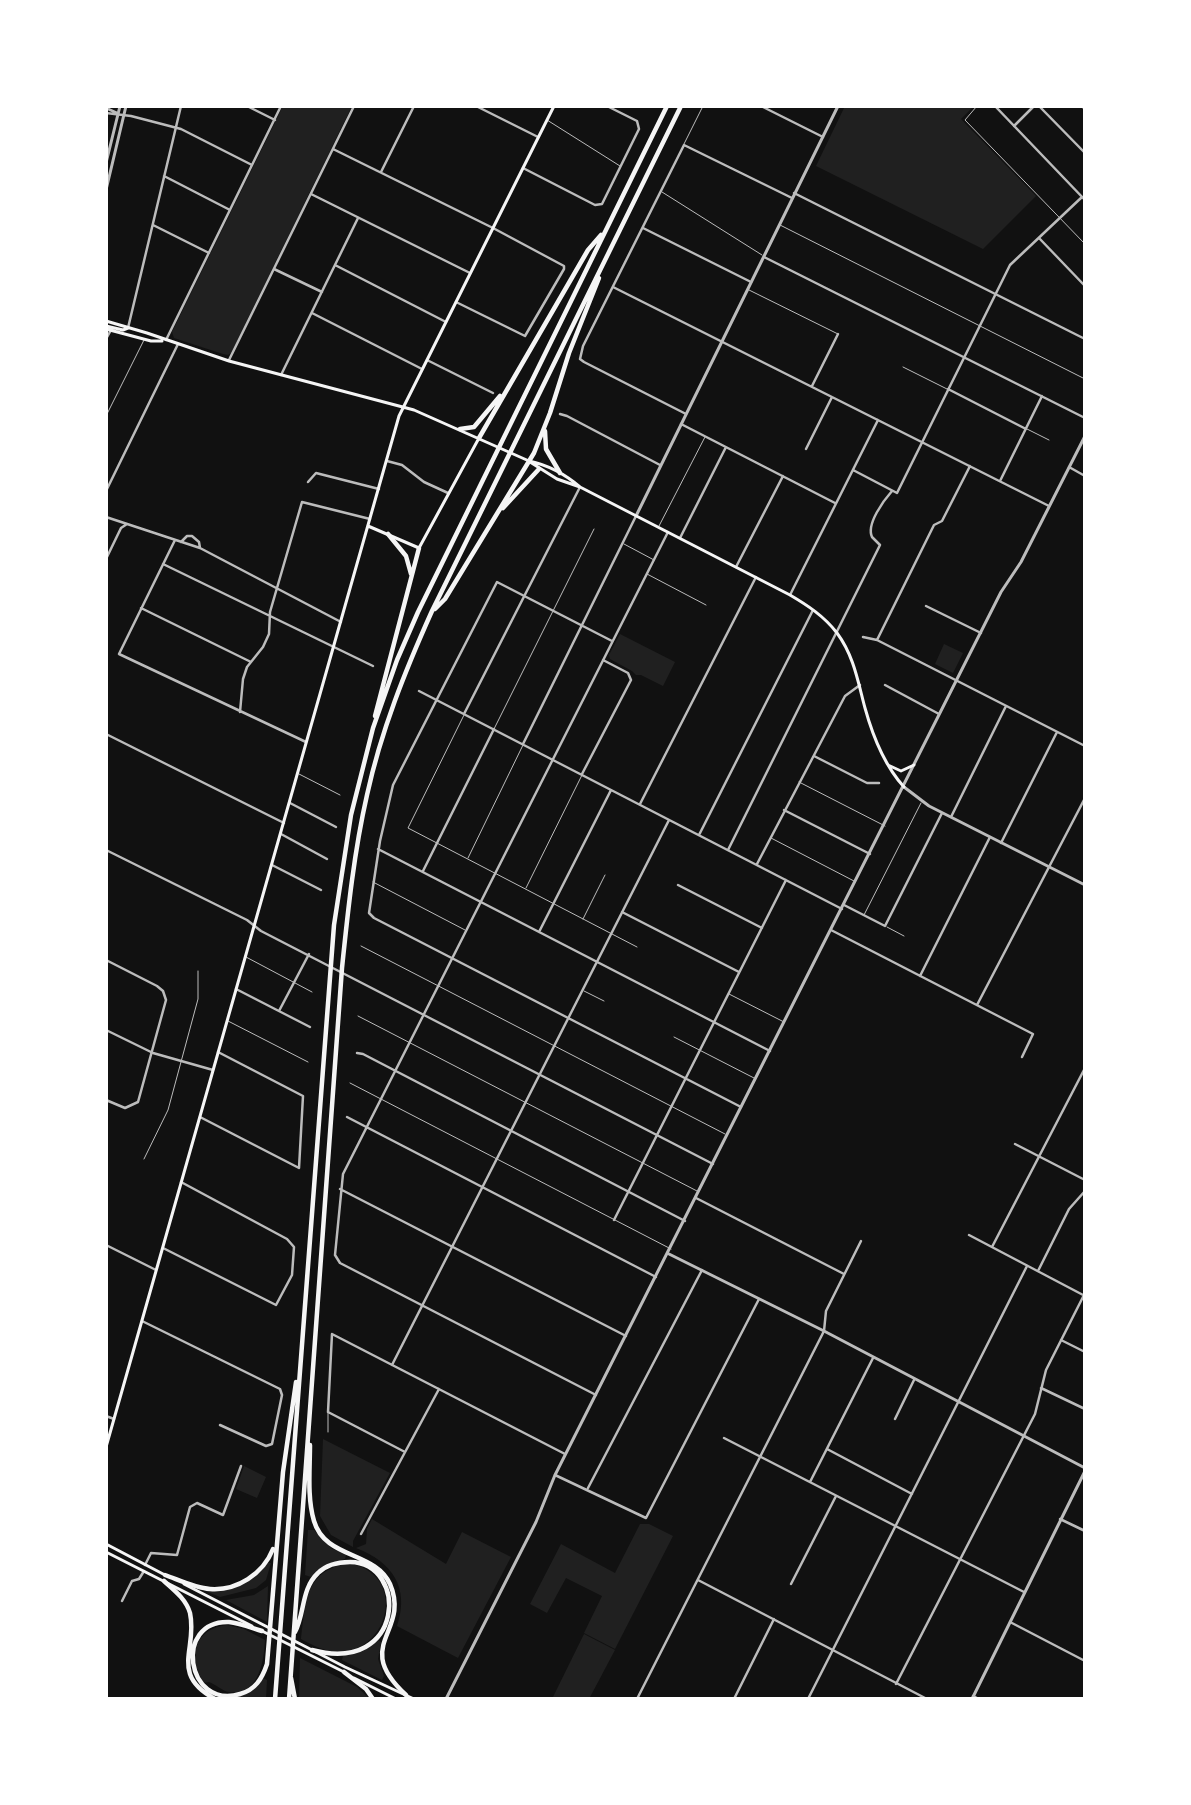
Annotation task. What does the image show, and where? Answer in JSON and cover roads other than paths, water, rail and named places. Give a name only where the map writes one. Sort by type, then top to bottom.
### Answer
[{"type":"highway","points":[[373,728],[418,612],[667,106]]},
{"type":"highway","points":[[289,1699],[342,968],[349,902],[367,794],[381,741],[405,670],[432,611],[681,106]]},
{"type":"highway","points":[[479,438],[588,250],[606,230]]},
{"type":"highway","points":[[432,611],[445,598],[496,516],[546,424],[569,353],[610,251]]},
{"type":"highway","points":[[460,429],[474,427],[504,392]]},
{"type":"highway","points":[[546,424],[546,449],[560,473]]},
{"type":"highway","points":[[496,516],[539,469]]},
{"type":"highway","points":[[388,534],[406,556],[412,577]]},
{"type":"highway","points":[[275,1699],[330,973],[341,870],[351,815],[383,679],[419,548]]},
{"type":"highway","points":[[263,1628],[229,1622],[214,1625],[201,1634],[192,1653],[192,1664],[202,1684],[217,1693],[234,1696],[246,1692],[256,1685],[263,1676],[267,1664],[276,1543],[291,1409],[301,1356]]},
{"type":"highway","points":[[310,1417],[311,1511],[314,1523],[328,1543],[338,1550],[371,1564],[389,1582],[395,1608],[384,1643],[382,1663],[391,1681],[406,1695]]},
{"type":"highway","points":[[165,1575],[210,1589],[236,1586],[258,1572],[271,1554],[276,1543]]},
{"type":"highway","points":[[294,1636],[302,1620],[306,1591],[319,1572],[342,1562],[354,1562],[366,1566],[375,1572],[386,1588],[390,1606],[388,1618],[375,1640],[352,1654],[311,1653]]},
{"type":"highway","points":[[164,1581],[180,1595],[190,1612],[191,1622],[187,1656],[188,1668],[193,1680],[202,1690],[215,1699]]},
{"type":"highway","points":[[344,1672],[366,1689],[373,1699]]},
{"type":"highway","points":[[290,1675],[295,1690],[295,1699]]},
{"type":"main road","points":[[106,1447],[403,407],[554,106]]},
{"type":"main road","points":[[106,322],[229,361],[403,407],[460,429],[560,473],[580,487],[790,595],[813,610],[837,633],[849,654],[860,685],[868,721],[888,765],[904,787]]},
{"type":"main road","points":[[106,327],[123,330],[128,328]]},
{"type":"main road","points":[[106,327],[144,339],[165,341]]},
{"type":"main road","points":[[368,526],[419,548],[479,438]]},
{"type":"main road","points":[[527,460],[539,469],[569,485],[580,487]]},
{"type":"main road","points":[[888,765],[901,771],[914,765]]},
{"type":"main road","points":[[106,1544],[396,1699]]},
{"type":"main road","points":[[106,1552],[263,1628]]},
{"type":"main road","points":[[311,1653],[414,1699]]},
{"type":"street","points":[[106,163],[120,106]]},
{"type":"street","points":[[106,190],[126,106]]},
{"type":"street","points":[[128,328],[181,106]]},
{"type":"street","points":[[247,106],[275,120]]},
{"type":"street","points":[[165,341],[281,106]]},
{"type":"street","points":[[229,361],[354,106]]},
{"type":"street","points":[[381,173],[414,106]]},
{"type":"street","points":[[476,106],[538,137]]},
{"type":"street","points":[[523,168],[599,205],[639,129],[637,121],[607,106]]},
{"type":"street","points":[[761,106],[823,137]]},
{"type":"street","points":[[523,744],[624,544],[660,465],[838,106]]},
{"type":"street","points":[[995,106],[1085,200]]},
{"type":"street","points":[[1014,126],[1034,106]]},
{"type":"street","points":[[1039,106],[1085,153]]},
{"type":"street","points":[[1082,106],[1085,109]]},
{"type":"street","points":[[106,108],[118,114]]},
{"type":"street","points":[[106,113],[123,115],[176,128],[252,166]]},
{"type":"street","points":[[686,414],[580,359],[584,346],[662,192],[684,144],[792,198]]},
{"type":"street","points":[[333,149],[493,228],[561,264],[564,268],[525,336],[456,302]]},
{"type":"street","points":[[164,176],[230,210]]},
{"type":"street","points":[[311,194],[470,273]]},
{"type":"street","points":[[794,194],[1085,339]]},
{"type":"street","points":[[853,470],[897,493],[1010,265],[1082,196]]},
{"type":"street","points":[[281,375],[358,218]]},
{"type":"street","points":[[153,225],[209,253]]},
{"type":"street","points":[[643,228],[752,282]]},
{"type":"street","points":[[1039,238],[1085,286]]},
{"type":"street","points":[[764,256],[1085,418]]},
{"type":"street","points":[[335,265],[446,322]]},
{"type":"street","points":[[274,268],[322,292]]},
{"type":"street","points":[[613,287],[1049,506]]},
{"type":"street","points":[[312,313],[422,369]]},
{"type":"street","points":[[106,340],[111,330]]},
{"type":"street","points":[[812,386],[838,334]]},
{"type":"street","points":[[106,491],[178,344]]},
{"type":"street","points":[[427,360],[493,393]]},
{"type":"street","points":[[948,389],[1026,428]]},
{"type":"street","points":[[1000,481],[1042,396]]},
{"type":"street","points":[[806,449],[832,397]]},
{"type":"street","points":[[560,414],[660,465]]},
{"type":"street","points":[[790,595],[878,420]]},
{"type":"street","points":[[681,424],[836,503]]},
{"type":"street","points":[[446,1699],[536,1522],[565,1454],[669,1254],[885,826],[956,680],[1001,592],[1021,562],[1085,436]]},
{"type":"street","points":[[680,538],[726,447]]},
{"type":"street","points":[[387,461],[402,465],[432,486],[448,493]]},
{"type":"street","points":[[877,640],[934,525],[942,521],[970,466]]},
{"type":"street","points":[[1069,468],[1085,476]]},
{"type":"street","points":[[308,482],[316,473],[379,490]]},
{"type":"street","points":[[736,567],[784,476]]},
{"type":"street","points":[[464,714],[580,487]]},
{"type":"street","points":[[728,850],[880,545],[872,538],[870,528],[892,490]]},
{"type":"street","points":[[240,712],[243,678],[266,640],[271,628],[270,617],[302,502],[370,519]]},
{"type":"street","points":[[106,517],[200,548],[341,622]]},
{"type":"street","points":[[106,559],[121,528],[127,524]]},
{"type":"street","points":[[596,1395],[336,1260],[340,1189],[343,1174],[668,532]]},
{"type":"street","points":[[181,542],[187,536],[192,536],[200,542],[200,548]]},
{"type":"street","points":[[175,540],[118,654],[308,743]]},
{"type":"street","points":[[163,564],[372,666]]},
{"type":"street","points":[[640,804],[756,577]]},
{"type":"street","points":[[612,641],[497,582],[393,785],[378,849],[370,914],[374,918],[742,1107]]},
{"type":"street","points":[[926,606],[980,633]]},
{"type":"street","points":[[141,608],[251,662]]},
{"type":"street","points":[[699,835],[813,610]]},
{"type":"street","points":[[863,637],[877,640],[1085,746]]},
{"type":"street","points":[[582,774],[631,680],[628,673],[602,660]]},
{"type":"street","points":[[756,865],[812,755],[814,756],[845,696],[860,685]]},
{"type":"street","points":[[885,685],[940,714]]},
{"type":"street","points":[[419,691],[756,865],[885,926],[942,813]]},
{"type":"street","points":[[951,817],[1006,706]]},
{"type":"street","points":[[423,872],[494,729]]},
{"type":"street","points":[[1001,843],[1057,732]]},
{"type":"street","points":[[106,734],[284,823]]},
{"type":"street","points":[[814,756],[867,783],[879,783]]},
{"type":"street","points":[[904,787],[921,802],[1085,885]]},
{"type":"street","points":[[539,932],[611,790]]},
{"type":"street","points":[[976,1005],[1085,798]]},
{"type":"street","points":[[290,803],[336,827]]},
{"type":"street","points":[[784,810],[870,854]]},
{"type":"street","points":[[392,1365],[669,820]]},
{"type":"street","points":[[281,834],[328,859]]},
{"type":"street","points":[[920,976],[990,837]]},
{"type":"street","points":[[378,849],[770,1051]]},
{"type":"street","points":[[106,850],[714,1164]]},
{"type":"street","points":[[272,865],[321,890]]},
{"type":"street","points":[[614,1220],[786,880]]},
{"type":"street","points":[[678,884],[762,928]]},
{"type":"street","points":[[622,912],[740,972]]},
{"type":"street","points":[[831,930],[1033,1034],[1022,1056]]},
{"type":"street","points":[[279,1011],[309,954]]},
{"type":"street","points":[[106,960],[157,986],[165,995],[166,1004],[138,1102],[125,1108],[106,1100]]},
{"type":"street","points":[[236,989],[310,1027]]},
{"type":"street","points":[[106,1030],[153,1053],[213,1070]]},
{"type":"street","points":[[200,1116],[299,1168],[303,1096],[218,1052]]},
{"type":"street","points":[[356,1053],[363,1054],[685,1221]]},
{"type":"street","points":[[992,1247],[1028,1174],[1040,1157],[1084,1069]]},
{"type":"street","points":[[347,1117],[656,1277]]},
{"type":"street","points":[[1015,1144],[1085,1180]]},
{"type":"street","points":[[163,1248],[276,1305],[292,1275],[294,1253],[292,1243],[254,1219],[181,1182]]},
{"type":"street","points":[[340,1189],[626,1336]]},
{"type":"street","points":[[1038,1271],[1069,1209],[1085,1191]]},
{"type":"street","points":[[696,1198],[844,1274]]},
{"type":"street","points":[[896,1684],[1037,1409],[1046,1370],[1084,1295],[969,1235]]},
{"type":"street","points":[[638,1699],[762,1457],[824,1331],[824,1315],[861,1241]]},
{"type":"street","points":[[106,1245],[156,1270]]},
{"type":"street","points":[[669,1254],[824,1331],[1085,1470],[972,1697],[979,1699]]},
{"type":"street","points":[[808,1699],[1027,1266]]},
{"type":"street","points":[[588,1489],[702,1270]]},
{"type":"street","points":[[555,1475],[646,1518],[759,1299]]},
{"type":"street","points":[[142,1321],[276,1386],[282,1395],[272,1444],[266,1446],[220,1425]]},
{"type":"street","points":[[406,1452],[328,1412],[332,1334],[565,1454]]},
{"type":"street","points":[[1061,1340],[1085,1352]]},
{"type":"street","points":[[810,1482],[873,1358]]},
{"type":"street","points":[[895,1419],[914,1380]]},
{"type":"street","points":[[1041,1388],[1085,1409]]},
{"type":"street","points":[[361,1534],[439,1390]]},
{"type":"street","points":[[106,1416],[114,1420]]},
{"type":"street","points":[[724,1438],[1024,1592]]},
{"type":"street","points":[[827,1449],[912,1494]]},
{"type":"street","points":[[146,1565],[151,1553],[177,1555],[190,1507],[197,1502],[223,1515],[241,1466]]},
{"type":"street","points":[[791,1584],[836,1496]]},
{"type":"street","points":[[1060,1519],[1085,1531]]},
{"type":"street","points":[[122,1601],[132,1580],[139,1579],[144,1571]]},
{"type":"street","points":[[698,1580],[927,1699]]},
{"type":"street","points":[[734,1699],[774,1619]]},
{"type":"street","points":[[1009,1622],[1085,1661]]},
{"type":"lane","points":[[684,144],[703,106]]},
{"type":"lane","points":[[977,106],[964,120],[1085,244]]},
{"type":"lane","points":[[547,120],[621,166]]},
{"type":"lane","points":[[662,192],[764,256]]},
{"type":"lane","points":[[779,225],[1085,379]]},
{"type":"lane","points":[[748,289],[838,334]]},
{"type":"lane","points":[[106,416],[144,339]]},
{"type":"lane","points":[[903,366],[948,389]]},
{"type":"lane","points":[[1026,428],[1049,440]]},
{"type":"lane","points":[[658,527],[705,436]]},
{"type":"lane","points":[[494,729],[594,529]]},
{"type":"lane","points":[[624,544],[654,560]]},
{"type":"lane","points":[[647,574],[706,605]]},
{"type":"lane","points":[[464,714],[408,828],[637,948]]},
{"type":"lane","points":[[467,859],[523,744]]},
{"type":"lane","points":[[298,773],[340,795]]},
{"type":"lane","points":[[525,889],[582,774]]},
{"type":"lane","points":[[799,782],[885,826]]},
{"type":"lane","points":[[864,915],[921,802]]},
{"type":"lane","points":[[770,838],[856,882]]},
{"type":"lane","points":[[582,919],[605,875]]},
{"type":"lane","points":[[373,882],[467,930]]},
{"type":"lane","points":[[885,926],[904,936]]},
{"type":"lane","points":[[361,946],[728,1135]]},
{"type":"lane","points":[[245,957],[312,992]]},
{"type":"lane","points":[[144,1159],[168,1110],[198,999],[198,971]]},
{"type":"lane","points":[[583,990],[604,1001]]},
{"type":"lane","points":[[728,994],[784,1023]]},
{"type":"lane","points":[[358,1016],[700,1192]]},
{"type":"lane","points":[[227,1020],[308,1062]]},
{"type":"lane","points":[[674,1037],[756,1079]]},
{"type":"lane","points":[[350,1083],[671,1249]]},
{"type":"lane","points":[[328,1412],[328,1432]]}]
